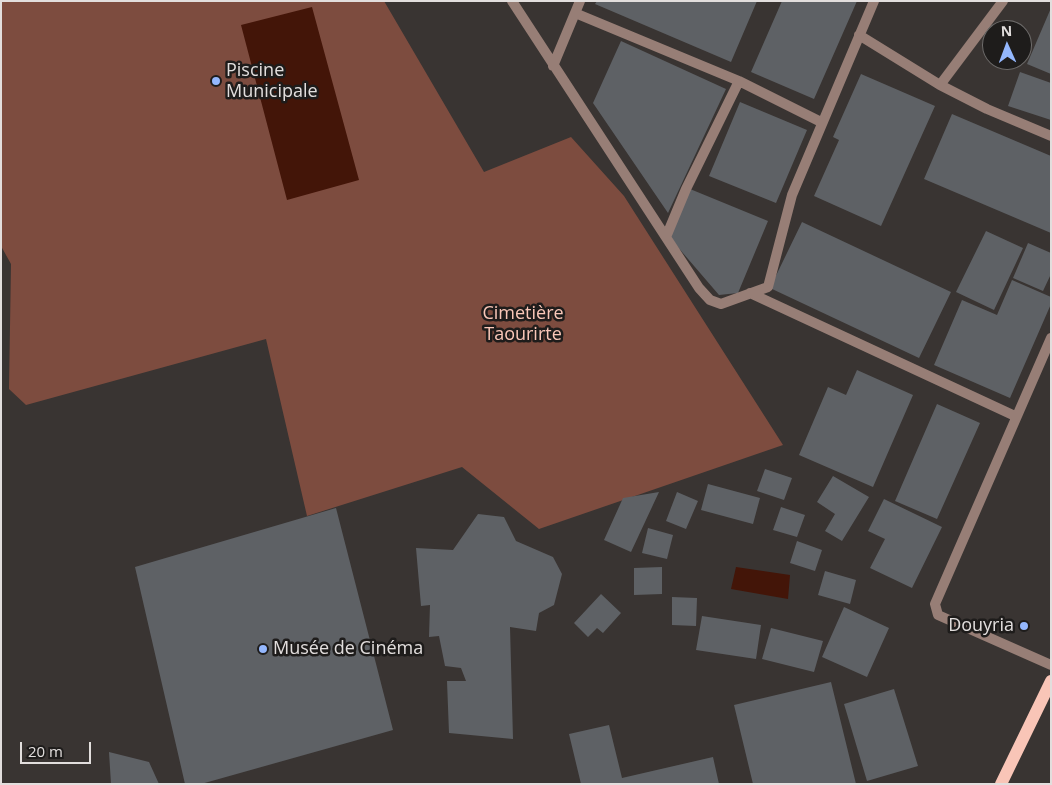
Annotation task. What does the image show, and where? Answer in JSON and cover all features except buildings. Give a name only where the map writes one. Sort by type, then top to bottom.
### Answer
[{"type":"main road","points":[[1001,784],[1051,681]]},
{"type":"street","points":[[512,1],[699,288],[710,300],[721,304],[729,303],[768,287],[792,195],[821,122],[874,1]]},
{"type":"street","points":[[553,66],[580,1]]},
{"type":"street","points":[[940,86],[1003,1]]},
{"type":"street","points":[[575,13],[739,82],[821,122]]},
{"type":"street","points":[[859,35],[940,86],[987,110],[1051,136]]},
{"type":"street","points":[[666,238],[686,189],[739,82]]},
{"type":"street","points":[[750,293],[1015,416]]},
{"type":"street","points":[[1051,338],[1015,416],[935,604],[938,615],[1051,665]]},
{"type":"green space","name":"Cimetière Taourirte","points":[[1,1],[384,1],[484,172],[571,137],[624,196],[783,445],[539,529],[462,467],[307,516],[266,339],[26,405],[9,389],[11,264],[1,246]]},
{"type":"shaded area","points":[[312,7],[359,180],[287,200],[241,25]]},
{"type":"shaded area","points":[[736,567],[790,575],[788,599],[731,589]]},
{"type":"place","name":"Piscine Municipale","points":[[216,81]]},
{"type":"place","name":"Douyria","points":[[1024,626]]},
{"type":"place","name":"Musée de Cinéma","points":[[263,649]]}]
